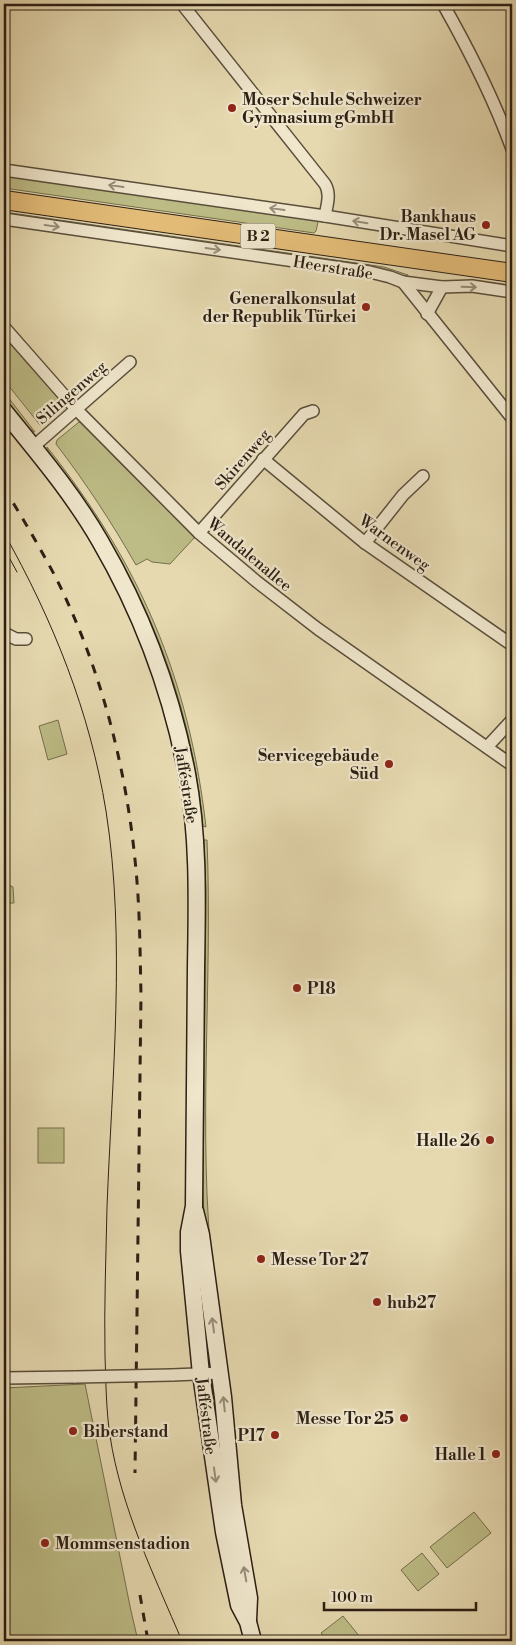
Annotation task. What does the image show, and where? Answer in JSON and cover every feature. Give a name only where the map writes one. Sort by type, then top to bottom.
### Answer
[{"type":"main road","name":"Heerstraße","points":[[4,200],[512,273]]},
{"type":"main road","name":"Jafféstraße","points":[[4,411],[82,513],[113,565],[134,606],[161,674],[183,755],[195,834],[197,889],[194,1206],[189,1232],[189,1251],[201,1374],[224,1532],[239,1605],[248,1622],[253,1641]]},
{"type":"main road","name":"Jafféstraße","points":[[194,1206],[201,1235],[220,1373],[231,1469],[233,1505],[249,1598],[248,1622]]},
{"type":"street","points":[[182,4],[325,184],[329,196],[325,216]]},
{"type":"street","points":[[443,4],[478,72],[512,149]]},
{"type":"street","points":[[4,170],[325,216],[512,246]]},
{"type":"street","name":"Heerstraße","points":[[4,219],[370,272],[390,276],[403,282],[442,287],[472,286],[512,292]]},
{"type":"street","points":[[403,282],[512,418]]},
{"type":"street","points":[[428,314],[442,287]]},
{"type":"street","name":"Wandalenallee","points":[[4,327],[76,409],[199,533],[318,630],[512,765]]},
{"type":"street","name":"Silingenweg","points":[[33,447],[130,362]]},
{"type":"street","name":"Skirenweg","points":[[199,533],[304,414],[313,411]]},
{"type":"street","name":"Warnenweg","points":[[263,459],[365,543],[512,645]]},
{"type":"street","points":[[365,543],[403,495],[423,476]]},
{"type":"street","points":[[4,633],[16,639],[26,639]]},
{"type":"street","points":[[487,748],[512,720]]},
{"type":"street","points":[[4,1378],[220,1373]]},
{"type":"shaded area","points":[[4,175],[316,220],[318,222],[314,233],[4,188]]},
{"type":"shaded area","points":[[4,212],[384,267],[408,275],[407,278],[4,215]]},
{"type":"shaded area","points":[[4,335],[7,336],[64,401],[66,407],[44,425],[40,425],[4,380]]},
{"type":"shaded area","points":[[4,392],[35,432],[16,414]]},
{"type":"shaded area","points":[[79,422],[84,423],[115,458],[195,537],[170,564],[152,562],[147,559],[136,565],[98,503],[56,444],[57,440]]},
{"type":"shaded area","points":[[47,447],[80,491],[109,535],[134,579],[155,625],[173,672],[187,721],[198,773],[206,827],[203,826],[196,775],[186,725],[171,676],[153,628],[132,582],[108,537],[80,494],[49,453]]},
{"type":"shaded area","points":[[58,720],[67,754],[48,760],[39,726]]},
{"type":"shaded area","points":[[204,840],[207,840],[208,894],[206,1167],[213,1275],[204,1218],[203,1192],[206,892]]},
{"type":"shaded area","points":[[4,883],[13,887],[14,903],[4,903]]},
{"type":"shaded area","points":[[38,1128],[64,1128],[64,1163],[38,1163]]},
{"type":"shaded area","name":"Mommsenstadion","points":[[85,1384],[138,1641],[4,1641],[4,1388]]},
{"type":"shaded area","points":[[474,1512],[491,1533],[447,1568],[430,1547]]},
{"type":"shaded area","points":[[422,1553],[439,1574],[418,1591],[401,1570]]},
{"type":"shaded area","points":[[343,1616],[360,1637],[359,1641],[328,1641],[321,1633]]},
{"type":"tram line","points":[[4,533],[54,633],[80,702],[99,774],[106,811],[112,859],[116,958],[116,1008],[105,1281],[106,1396],[115,1463],[130,1515],[182,1641]]},
{"type":"tram line","points":[[4,548],[17,572]]},
{"type":"railway","points":[[4,488],[55,576],[86,646],[119,757],[132,832],[140,933],[141,995],[135,1473]]},
{"type":"railway","points":[[140,1595],[148,1641]]},
{"type":"place","name":"Moser Schule Schweizer Gymnasium gGmbH","points":[[232,108]]},
{"type":"place","name":"Bankhaus Dr. Masel AG","points":[[486,225]]},
{"type":"place","name":"Generalkonsulat der Republik Türkei","points":[[366,307]]},
{"type":"place","name":"Servicegebäude Süd","points":[[389,764]]},
{"type":"place","name":"P18","points":[[297,988]]},
{"type":"place","name":"Halle 26","points":[[490,1140]]},
{"type":"place","name":"Messe Tor 27","points":[[261,1259]]},
{"type":"place","name":"hub27","points":[[377,1302]]},
{"type":"place","name":"Messe Tor 25","points":[[404,1418]]},
{"type":"place","name":"Biberstand","points":[[73,1431]]},
{"type":"place","name":"P17","points":[[275,1435]]},
{"type":"place","name":"Halle 1","points":[[496,1454]]},
{"type":"place","name":"Mommsenstadion","points":[[45,1543]]}]
